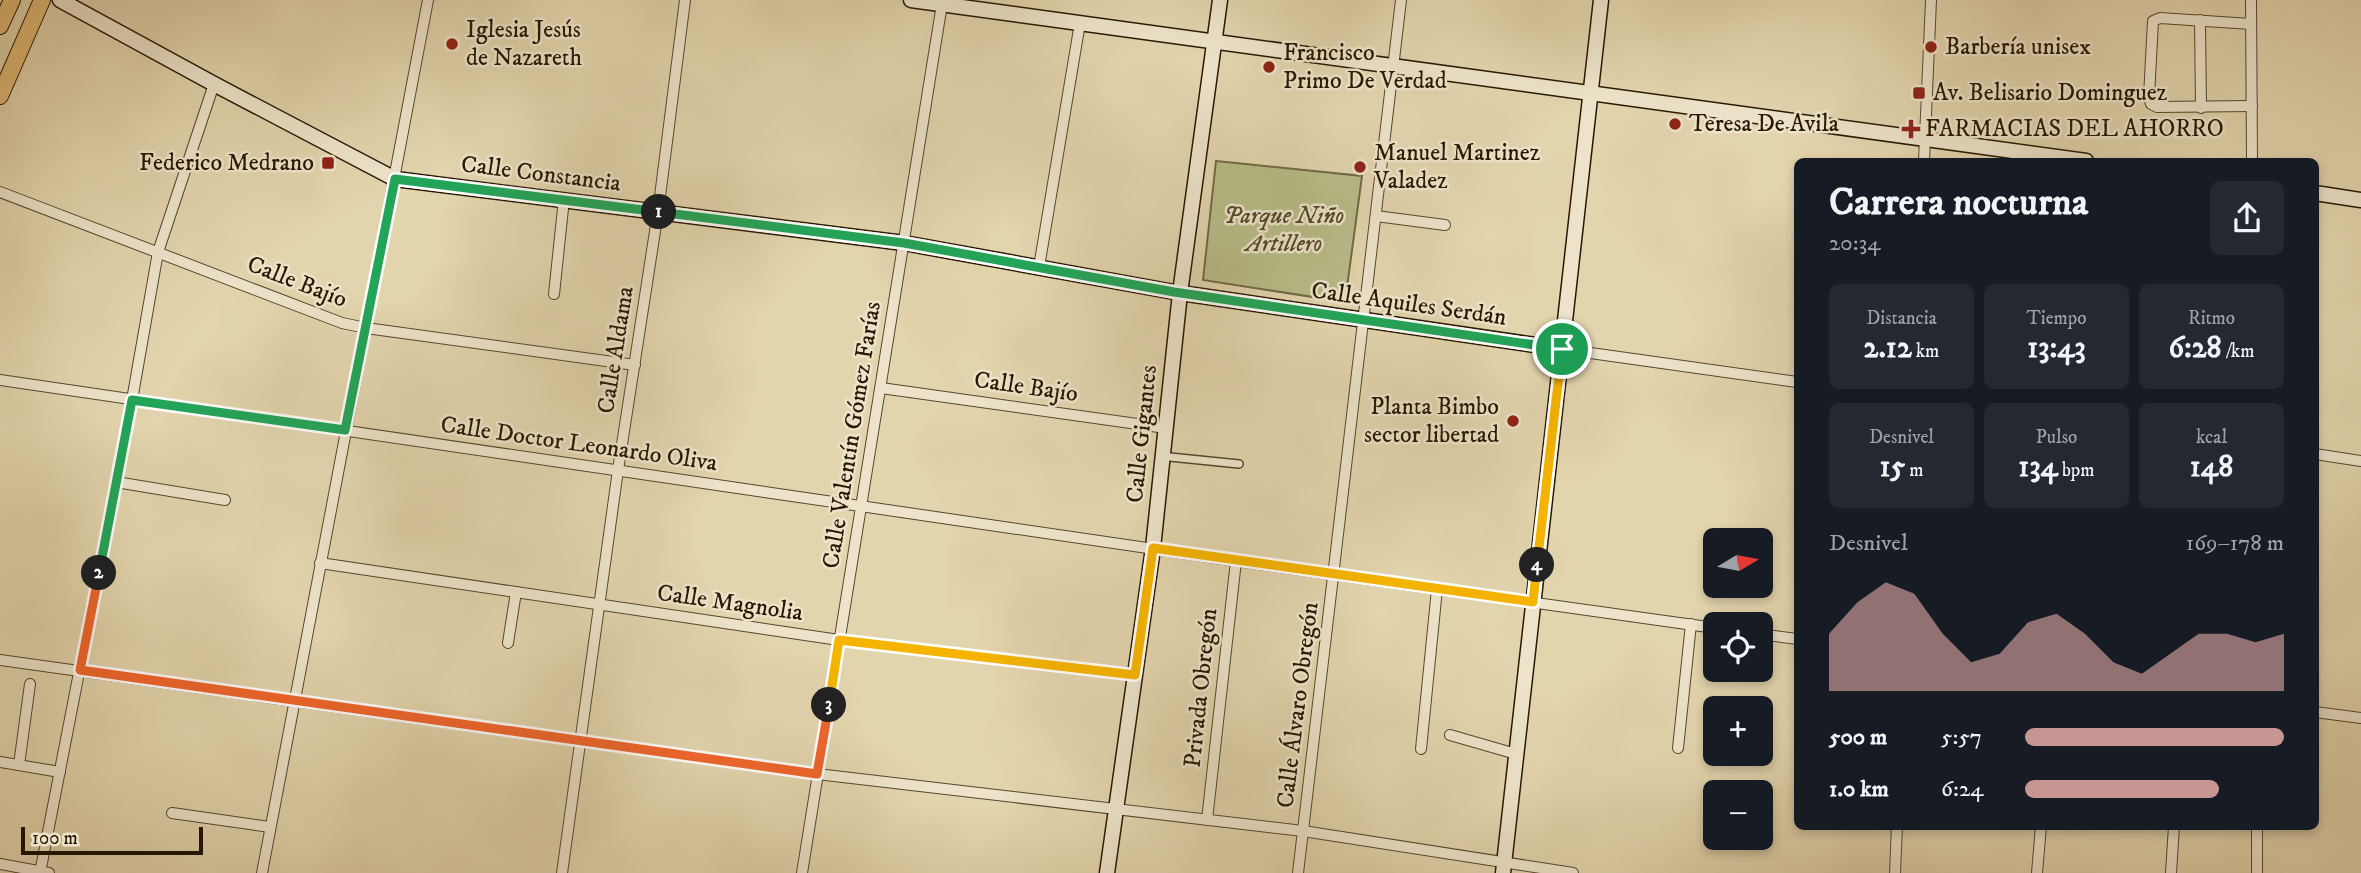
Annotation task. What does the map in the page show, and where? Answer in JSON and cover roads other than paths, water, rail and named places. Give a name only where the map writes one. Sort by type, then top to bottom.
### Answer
[{"type":"main road","points":[[0,26],[12,0]]},
{"type":"main road","points":[[0,96],[43,0]]},
{"type":"main road","name":"Calle Constancia","points":[[60,0],[395,179],[904,243],[1181,293]]},
{"type":"main road","points":[[911,0],[983,5],[1080,23],[2065,158]]},
{"type":"main road","name":"Calle Gigantes","points":[[1107,873],[1153,548],[1159,456],[1166,428],[1220,0]]},
{"type":"main road","points":[[1503,868],[1601,0]]},
{"type":"main road","points":[[2319,194],[2361,200]]},
{"type":"main road","name":"Calle Aquiles Serdán","points":[[1181,293],[1562,349]]},
{"type":"street","points":[[262,873],[428,0]]},
{"type":"street","name":"Calle Aldama","points":[[562,873],[618,470],[658,212],[685,0]]},
{"type":"street","name":"Calle Álvaro Obregón","points":[[1298,873],[1401,0]]},
{"type":"street","points":[[1924,158],[1931,0]]},
{"type":"street","points":[[2251,0],[2252,158]]},
{"type":"street","name":"Calle Valentín Gómez Farías","points":[[802,873],[942,4]]},
{"type":"street","points":[[2251,24],[2160,18],[2153,21],[2149,97],[2151,104],[2157,107],[2252,106]]},
{"type":"street","points":[[2200,20],[2201,107]]},
{"type":"street","points":[[1039,267],[1080,23]]},
{"type":"street","points":[[0,864],[43,873],[158,252],[214,84]]},
{"type":"street","name":"Calle Bajío","points":[[0,192],[342,323],[635,365]]},
{"type":"street","points":[[554,294],[564,199]]},
{"type":"street","points":[[1377,216],[1445,225]]},
{"type":"street","name":"Calle Aquiles Serdán","points":[[1562,349],[1794,382]]},
{"type":"street","name":"Calle Doctor Leonardo Oliva","points":[[0,380],[1236,561],[1703,626]]},
{"type":"street","name":"Calle Bajío","points":[[881,387],[1166,428]]},
{"type":"street","points":[[2319,455],[2361,461]]},
{"type":"street","points":[[1159,456],[1239,464]]},
{"type":"street","points":[[116,482],[225,500]]},
{"type":"street","name":"Privada Obregón","points":[[1208,820],[1236,561]]},
{"type":"street","name":"Calle Magnolia","points":[[320,563],[839,640],[1135,675]]},
{"type":"street","points":[[1422,749],[1437,589]]},
{"type":"street","points":[[508,643],[516,592]]},
{"type":"street","points":[[1678,748],[1691,624]]},
{"type":"street","points":[[1773,636],[1794,639]]},
{"type":"street","points":[[0,660],[817,774],[1303,831],[1503,868],[1573,873]]},
{"type":"street","points":[[19,765],[30,684]]},
{"type":"street","points":[[2319,713],[2361,718]]},
{"type":"street","points":[[1450,735],[1516,754]]},
{"type":"street","points":[[0,762],[60,772]]},
{"type":"street","points":[[172,813],[270,827]]},
{"type":"street","points":[[1895,873],[1897,830]]},
{"type":"street","points":[[2037,873],[2041,830]]},
{"type":"street","points":[[2171,873],[2174,830]]},
{"type":"street","points":[[2257,830],[2257,873]]},
{"type":"place","name":"Iglesia Jesús de Nazareth","points":[[452,44]]},
{"type":"place","name":"Barbería unisex","points":[[1931,47]]},
{"type":"place","name":"Francisco Primo De Verdad","points":[[1269,67]]},
{"type":"place","name":"Av. Belisario Dominguez","points":[[1919,93]]},
{"type":"place","name":"Teresa De Avila","points":[[1675,124]]},
{"type":"place","name":"FARMACIAS DEL AHORRO","points":[[1911,129]]},
{"type":"place","name":"Federico Medrano","points":[[328,163]]},
{"type":"place","name":"Manuel Martinez Valadez","points":[[1360,167]]},
{"type":"place","name":"Planta Bimbo sector libertad","points":[[1513,421]]},
{"type":"park label","name":"Parque Niño Artillero","points":[[1284,230]]}]
